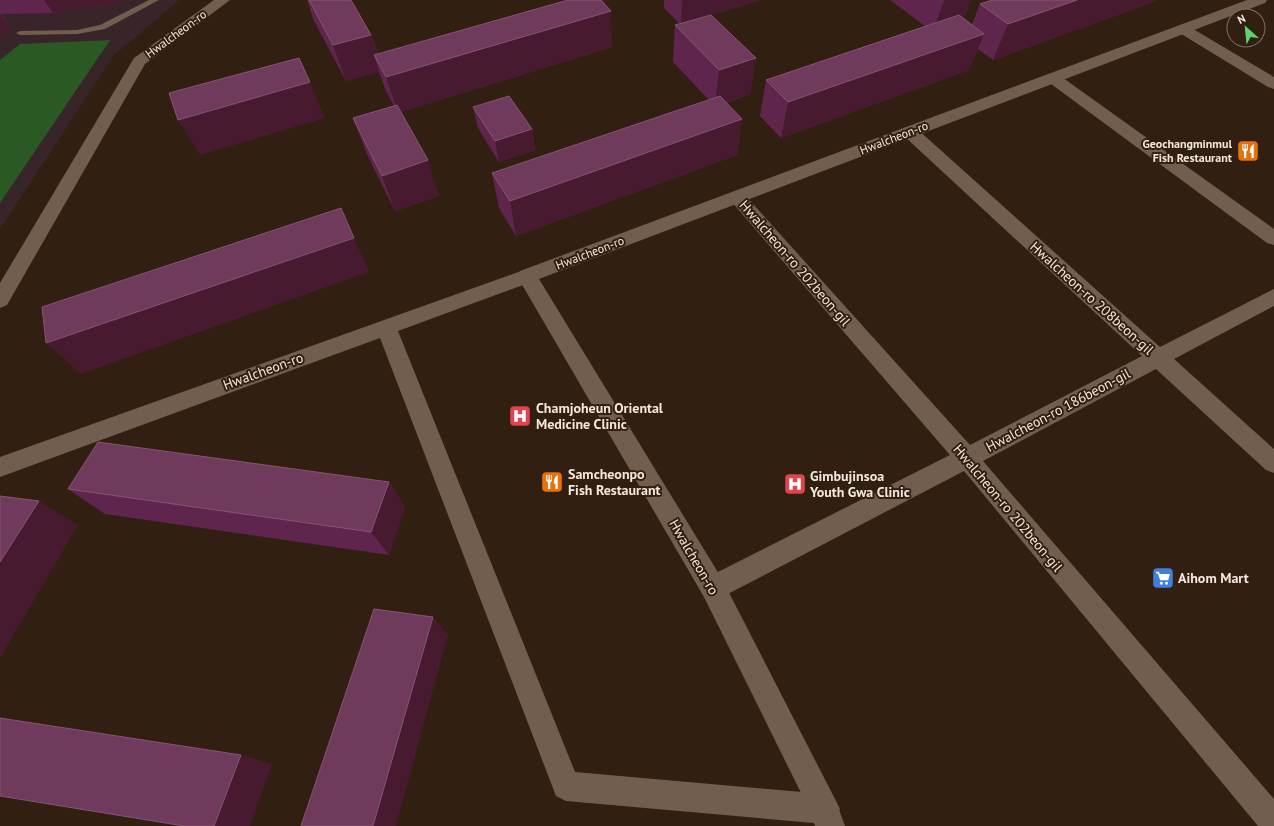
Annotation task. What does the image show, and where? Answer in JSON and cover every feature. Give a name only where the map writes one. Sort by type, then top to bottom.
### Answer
[{"type":"street","name":"Hwalcheon-ro","points":[[0,300],[139,62],[224,0]]},
{"type":"street","name":"Hwalcheon-ro","points":[[0,468],[737,198],[1260,0]]},
{"type":"street","points":[[1183,29],[1274,84]]},
{"type":"street","points":[[1053,78],[1274,238]]},
{"type":"street","name":"Hwalcheon-ro 208beon-gil","points":[[910,132],[1274,463]]},
{"type":"street","name":"Hwalcheon-ro 202beon-gil","points":[[737,198],[967,458],[1274,822]]},
{"type":"street","name":"Hwalcheon-ro","points":[[527,276],[714,588],[828,817]]},
{"type":"street","name":"Hwalcheon-ro 186beon-gil","points":[[714,588],[1274,298]]},
{"type":"street","points":[[386,327],[566,786],[828,817]]},
{"type":"lane","points":[[20,33],[77,32],[102,27],[155,0]]},
{"type":"shaded area","points":[[0,0],[179,0],[113,56],[0,229]]},
{"type":"green space","points":[[110,40],[0,203],[0,60],[20,44]]},
{"type":"building","points":[[309,0],[351,0],[371,35],[333,45]]},
{"type":"building","points":[[568,0],[601,0],[611,11],[386,77],[374,55]]},
{"type":"building","points":[[992,0],[1077,0],[1008,24],[980,4]]},
{"type":"building","points":[[711,15],[756,58],[719,70],[675,25]]},
{"type":"building","points":[[959,15],[984,34],[788,102],[766,80]]},
{"type":"building","points":[[299,58],[310,82],[178,120],[169,93]]},
{"type":"building","points":[[509,96],[532,129],[495,141],[473,107]]},
{"type":"building","points":[[720,96],[742,119],[510,201],[492,173]]},
{"type":"building","points":[[397,105],[428,160],[382,176],[353,118]]},
{"type":"building","points":[[341,208],[354,238],[46,343],[42,307]]},
{"type":"building","points":[[98,442],[389,482],[371,532],[68,489]]},
{"type":"building","points":[[0,496],[39,501],[0,562]]},
{"type":"building","points":[[374,609],[433,617],[373,826],[301,826]]},
{"type":"building","points":[[0,718],[241,755],[214,826],[184,826],[0,796]]},
{"type":"place","name":"Geochangminmul Fish Restaurant","points":[[1248,151]]},
{"type":"place","name":"Chamjoheun Oriental Medicine Clinic","points":[[520,416]]},
{"type":"place","name":"Samcheonpo Fish Restaurant","points":[[552,482]]},
{"type":"place","name":"Gimbujinsoa Youth Gwa Clinic","points":[[795,484]]},
{"type":"place","name":"Aihom Mart","points":[[1163,578]]}]
